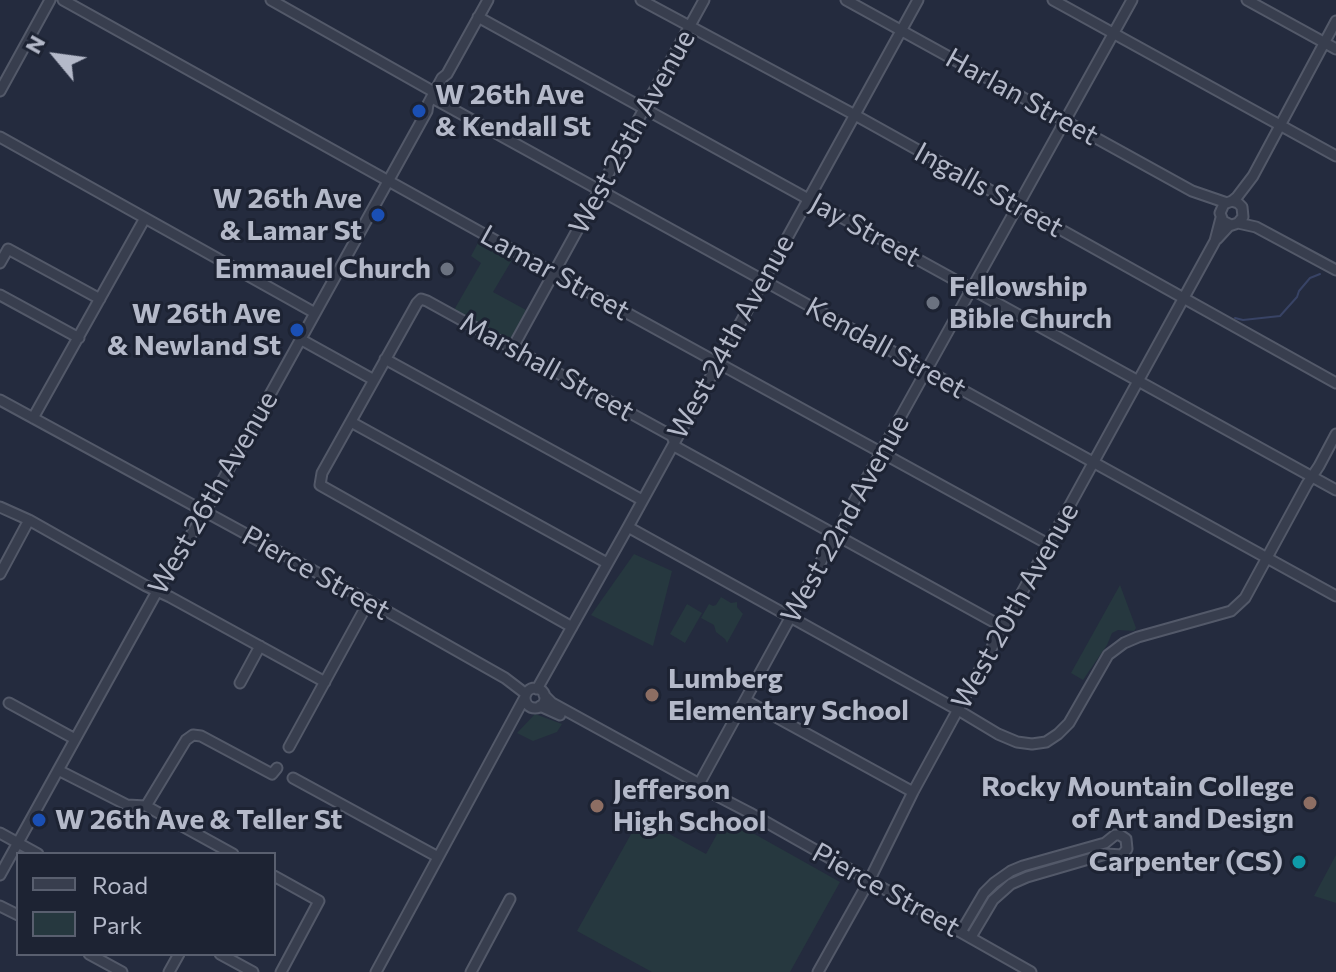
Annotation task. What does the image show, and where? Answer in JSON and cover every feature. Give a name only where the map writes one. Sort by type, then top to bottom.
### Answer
[{"type":"street","points":[[0,91],[50,0]]},
{"type":"street","name":"Lamar Street","points":[[63,0],[1048,544]]},
{"type":"street","name":"Kendall Street","points":[[271,0],[599,191],[1336,596]]},
{"type":"street","name":"West 26th Avenue","points":[[0,875],[388,180],[432,107],[435,96],[447,81],[447,74],[488,0]]},
{"type":"street","name":"Ingalls Street","points":[[641,0],[855,115],[1336,383]]},
{"type":"street","name":"West 25th Avenue","points":[[513,347],[704,0]]},
{"type":"street","name":"Harlan Street","points":[[846,0],[1199,194],[1229,202]]},
{"type":"street","name":"West 24th Avenue","points":[[376,972],[514,718],[546,675],[918,0]]},
{"type":"street","points":[[1053,0],[1336,156]]},
{"type":"street","name":"West 22nd Avenue","points":[[698,786],[1132,0]]},
{"type":"street","points":[[1247,0],[1336,49]]},
{"type":"street","name":"Jay Street","points":[[478,17],[1336,490]]},
{"type":"street","points":[[1336,21],[1253,176],[1237,197],[1222,207],[1221,216],[1225,223],[1256,227],[1336,270]]},
{"type":"street","points":[[0,137],[315,313]]},
{"type":"street","points":[[1235,224],[1242,219],[1253,176]]},
{"type":"street","name":"Harlan Street","points":[[1199,194],[1221,216]]},
{"type":"street","points":[[1229,202],[1238,203],[1256,227]]},
{"type":"street","name":"West 20th Avenue","points":[[818,972],[869,881],[913,792],[1215,241],[1221,216]]},
{"type":"street","points":[[33,418],[145,218]]},
{"type":"street","name":"West 20th Avenue","points":[[1215,241],[1235,224]]},
{"type":"street","points":[[0,263],[8,249],[100,299]]},
{"type":"street","points":[[0,295],[79,338]]},
{"type":"street","name":"Marshall Street","points":[[385,359],[417,303],[421,299],[427,301],[671,435],[677,448],[1003,627]]},
{"type":"street","points":[[300,339],[374,380]]},
{"type":"street","points":[[572,627],[320,485],[320,479],[385,359],[642,500]]},
{"type":"street","name":"Pierce Street","points":[[0,400],[535,692],[1031,972]]},
{"type":"street","points":[[351,422],[607,563]]},
{"type":"street","points":[[628,527],[998,734],[1032,744],[1046,742],[1069,723],[1108,655],[1124,643],[1231,611],[1245,598],[1336,434]]},
{"type":"street","points":[[0,507],[325,682]]},
{"type":"street","points":[[0,574],[29,520]]},
{"type":"street","points":[[289,747],[369,601]]},
{"type":"street","points":[[240,683],[260,646]]},
{"type":"street","points":[[535,692],[544,701],[536,706],[526,703],[535,692]]},
{"type":"street","points":[[745,700],[913,792]]},
{"type":"street","points":[[9,703],[75,739]]},
{"type":"street","name":"West 24th Avenue","points":[[514,718],[536,706]]},
{"type":"street","name":"Pierce Street","points":[[536,706],[549,709],[691,786],[698,786]]},
{"type":"street","points":[[146,806],[186,740],[193,735],[275,771]]},
{"type":"street","points":[[58,770],[127,805],[146,806],[229,852]]},
{"type":"street","points":[[293,778],[438,857]]},
{"type":"street","points":[[0,833],[34,852]]},
{"type":"street","points":[[1115,835],[1126,839],[1127,849],[1122,855],[1106,854],[1011,884],[993,900],[966,935],[984,893],[1011,871],[1105,843],[1115,835]]},
{"type":"street","points":[[276,877],[319,901],[281,972]]},
{"type":"street","points":[[471,972],[510,899]]},
{"type":"street","points":[[93,956],[122,972]]},
{"type":"street","points":[[224,956],[253,972]]},
{"type":"green space","points":[[479,241],[512,260],[493,292],[526,310],[510,340],[454,310],[481,263],[471,256]]},
{"type":"green space","points":[[634,554],[672,571],[653,646],[591,615]]},
{"type":"green space","points":[[1120,585],[1136,628],[1134,631],[1118,630],[1112,633],[1083,680],[1071,673]]},
{"type":"green space","points":[[721,597],[731,603],[737,602],[743,614],[727,643],[716,632],[714,625],[701,618],[709,604],[716,605]]},
{"type":"green space","points":[[687,604],[702,613],[685,643],[670,634]]},
{"type":"green space","points":[[535,714],[562,724],[557,732],[533,741],[517,733]]},
{"type":"green space","points":[[640,818],[706,854],[726,818],[840,882],[790,972],[652,972],[577,931]]},
{"type":"green space","points":[[1336,855],[1336,903],[1314,896]]},
{"type":"waterway","points":[[1235,318],[1280,316],[1310,278],[1320,274]]},
{"type":"place","name":"W 26th Ave & Kendall St","points":[[419,111]]},
{"type":"place","name":"W 26th Ave & Lamar St","points":[[378,215]]},
{"type":"place","name":"Emmauel Church","points":[[447,269]]},
{"type":"place","name":"Fellowship Bible Church","points":[[933,303]]},
{"type":"place","name":"W 26th Ave & Newland St","points":[[297,330]]},
{"type":"place","name":"Lumberg Elementary School","points":[[652,695]]},
{"type":"place","name":"Rocky Mountain College of Art and Design","points":[[1310,803]]},
{"type":"place","name":"Jefferson High School","points":[[597,806]]},
{"type":"place","name":"W 26th Ave & Teller St","points":[[39,820]]},
{"type":"place","name":"Carpenter (CS)","points":[[1299,862]]}]
